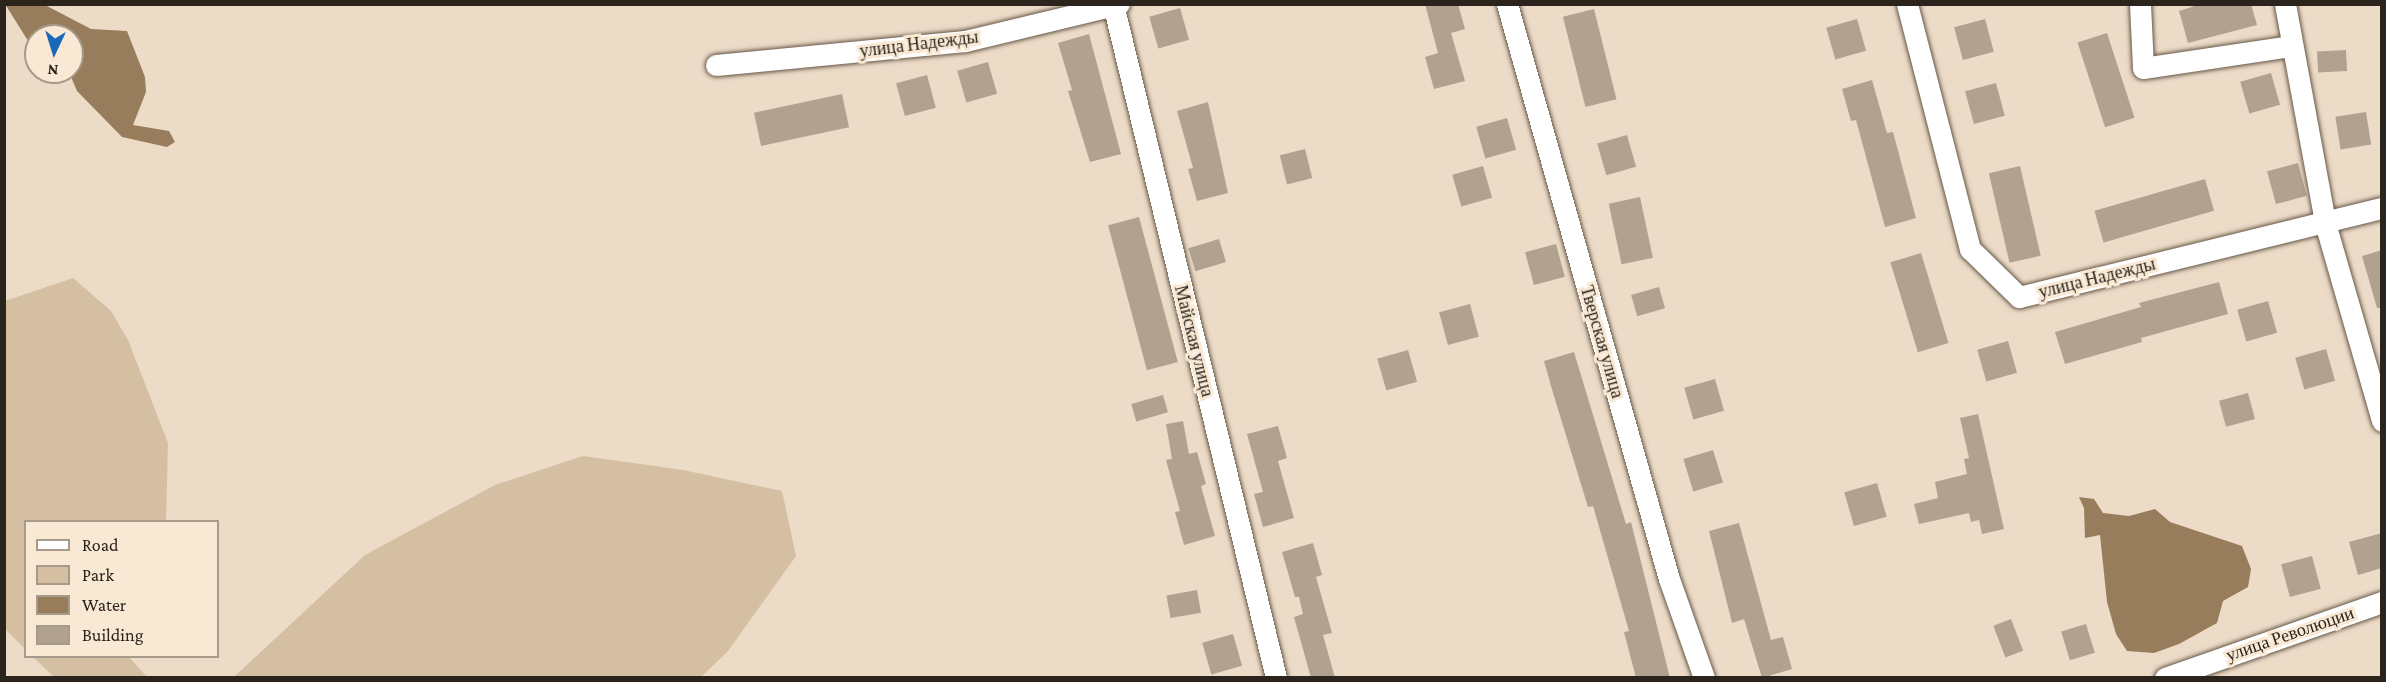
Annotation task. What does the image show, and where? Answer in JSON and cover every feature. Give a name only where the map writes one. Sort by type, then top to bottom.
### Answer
[{"type":"street","name":"Тверская улица","points":[[1507,4],[1670,579],[1704,678]]},
{"type":"street","name":"улица Надежды","points":[[1907,4],[1970,249],[2019,297],[2382,208]]},
{"type":"street","points":[[2140,4],[2143,68],[2291,46]]},
{"type":"street","points":[[2285,4],[2325,223],[2382,421]]},
{"type":"street","name":"улица Надежды","points":[[716,65],[965,41],[1115,5]]},
{"type":"street","name":"Майская улица","points":[[1115,5],[1275,678]]},
{"type":"street","name":"улица Революции","points":[[2165,678],[2382,602]]},
{"type":"green space","points":[[73,278],[111,311],[128,340],[168,443],[166,520],[24,520],[24,648],[5,629],[5,301]]},
{"type":"green space","points":[[583,456],[683,470],[782,491],[796,556],[728,651],[701,677],[234,677],[365,555],[495,485]]},
{"type":"green space","points":[[34,658],[130,658],[147,677],[54,677]]},
{"type":"water","points":[[5,4],[45,5],[81,24],[24,24],[24,34]]},
{"type":"water","points":[[84,25],[91,29],[127,31],[145,77],[146,92],[133,125],[169,131],[175,142],[167,147],[122,137],[77,91],[74,84],[84,84]]},
{"type":"water","points":[[2079,497],[2094,499],[2103,513],[2129,516],[2155,509],[2170,522],[2242,546],[2251,569],[2248,587],[2223,601],[2217,623],[2179,644],[2154,653],[2127,651],[2116,634],[2107,602],[2100,535],[2085,538],[2084,508]]},
{"type":"building","points":[[1425,4],[1458,4],[1465,29],[1451,33],[1465,81],[1434,89],[1425,57],[1438,53]]},
{"type":"building","points":[[2201,4],[2251,4],[2257,25],[2188,43],[2179,11]]},
{"type":"building","points":[[1180,8],[1189,40],[1158,49],[1149,17]]},
{"type":"building","points":[[1594,9],[1616,99],[1585,107],[1563,17]]},
{"type":"building","points":[[1857,19],[1866,51],[1835,60],[1826,28]]},
{"type":"building","points":[[1985,19],[1994,52],[1963,60],[1954,27]]},
{"type":"building","points":[[2107,33],[2135,118],[2105,127],[2078,43]]},
{"type":"building","points":[[1089,34],[1121,154],[1090,162],[1068,91],[1072,90],[1058,43]]},
{"type":"building","points":[[2346,50],[2347,71],[2318,72],[2317,52]]},
{"type":"building","points":[[988,62],[997,94],[966,103],[957,71]]},
{"type":"building","points":[[2271,73],[2280,105],[2249,114],[2240,82]]},
{"type":"building","points":[[927,75],[936,108],[905,116],[896,83]]},
{"type":"building","points":[[1872,80],[1887,133],[1893,132],[1916,218],[1885,227],[1856,120],[1851,121],[1842,89]]},
{"type":"building","points":[[1996,83],[2005,116],[1974,124],[1965,91]]},
{"type":"building","points":[[842,94],[849,127],[761,146],[754,113]]},
{"type":"building","points":[[1208,102],[1228,193],[1197,201],[1188,169],[1193,168],[1177,111]]},
{"type":"building","points":[[2366,112],[2371,145],[2341,149],[2335,117]]},
{"type":"building","points":[[1507,118],[1516,150],[1485,159],[1476,127]]},
{"type":"building","points":[[1627,135],[1636,167],[1606,175],[1597,144]]},
{"type":"building","points":[[1305,149],[1312,178],[1287,184],[1280,155]]},
{"type":"building","points":[[2298,163],[2307,196],[2276,204],[2267,171]]},
{"type":"building","points":[[1483,166],[1492,198],[1461,207],[1452,175]]},
{"type":"building","points":[[2020,166],[2041,256],[2010,263],[1989,173]]},
{"type":"building","points":[[2205,179],[2214,211],[2104,242],[2094,211]]},
{"type":"building","points":[[1640,197],[1653,258],[1622,264],[1609,204]]},
{"type":"building","points":[[1139,217],[1178,362],[1147,370],[1108,225]]},
{"type":"building","points":[[1219,239],[1226,262],[1195,271],[1188,248]]},
{"type":"building","points":[[1556,244],[1565,277],[1534,285],[1525,252]]},
{"type":"building","points":[[2382,250],[2382,308],[2377,308],[2362,256]]},
{"type":"building","points":[[1921,253],[1948,343],[1918,352],[1890,262]]},
{"type":"building","points":[[2219,282],[2228,314],[2141,338],[2142,342],[2065,364],[2055,332],[2141,307],[2139,303]]},
{"type":"building","points":[[1659,287],[1665,308],[1637,316],[1631,295]]},
{"type":"building","points":[[2268,301],[2277,333],[2246,342],[2237,310]]},
{"type":"building","points":[[1470,304],[1479,337],[1448,345],[1439,312]]},
{"type":"building","points":[[2008,341],[2017,373],[1986,382],[1977,350]]},
{"type":"building","points":[[2326,349],[2335,381],[2304,390],[2295,358]]},
{"type":"building","points":[[1408,350],[1417,382],[1386,391],[1377,359]]},
{"type":"building","points":[[1574,352],[1626,524],[1631,522],[1670,678],[1636,678],[1624,632],[1629,631],[1593,506],[1588,507],[1544,361]]},
{"type":"building","points":[[1715,379],[1724,411],[1693,420],[1684,388]]},
{"type":"building","points":[[2248,393],[2255,419],[2226,427],[2219,401]]},
{"type":"building","points":[[1163,395],[1168,412],[1136,421],[1131,404]]},
{"type":"building","points":[[1978,414],[2004,529],[1982,534],[1979,520],[1971,522],[1969,513],[1919,524],[1914,504],[1938,498],[1935,482],[1967,474],[1964,459],[1969,458],[1960,418]]},
{"type":"building","points":[[1183,421],[1189,454],[1197,452],[1206,484],[1201,486],[1215,536],[1184,545],[1175,512],[1180,511],[1166,460],[1172,459],[1166,424]]},
{"type":"building","points":[[1278,426],[1287,458],[1278,461],[1294,518],[1263,527],[1254,494],[1263,492],[1247,434]]},
{"type":"building","points":[[1713,450],[1723,483],[1693,492],[1683,459]]},
{"type":"building","points":[[1877,483],[1887,517],[1854,526],[1844,492]]},
{"type":"building","points":[[1739,523],[1771,640],[1783,637],[1792,669],[1762,678],[1744,619],[1732,623],[1709,531]]},
{"type":"building","points":[[2382,533],[2382,568],[2358,575],[2349,542]]},
{"type":"building","points":[[1313,543],[1322,575],[1316,577],[1332,633],[1323,635],[1335,678],[1311,678],[1294,617],[1303,614],[1299,597],[1295,597],[1282,552]]},
{"type":"building","points":[[2312,556],[2321,589],[2290,597],[2281,564]]},
{"type":"building","points":[[1197,590],[1201,613],[1170,618],[1166,595]]},
{"type":"building","points":[[2011,619],[2023,651],[2005,658],[1993,626]]},
{"type":"building","points":[[2086,624],[2095,653],[2070,660],[2061,632]]},
{"type":"building","points":[[1233,634],[1242,666],[1211,675],[1202,643]]}]
